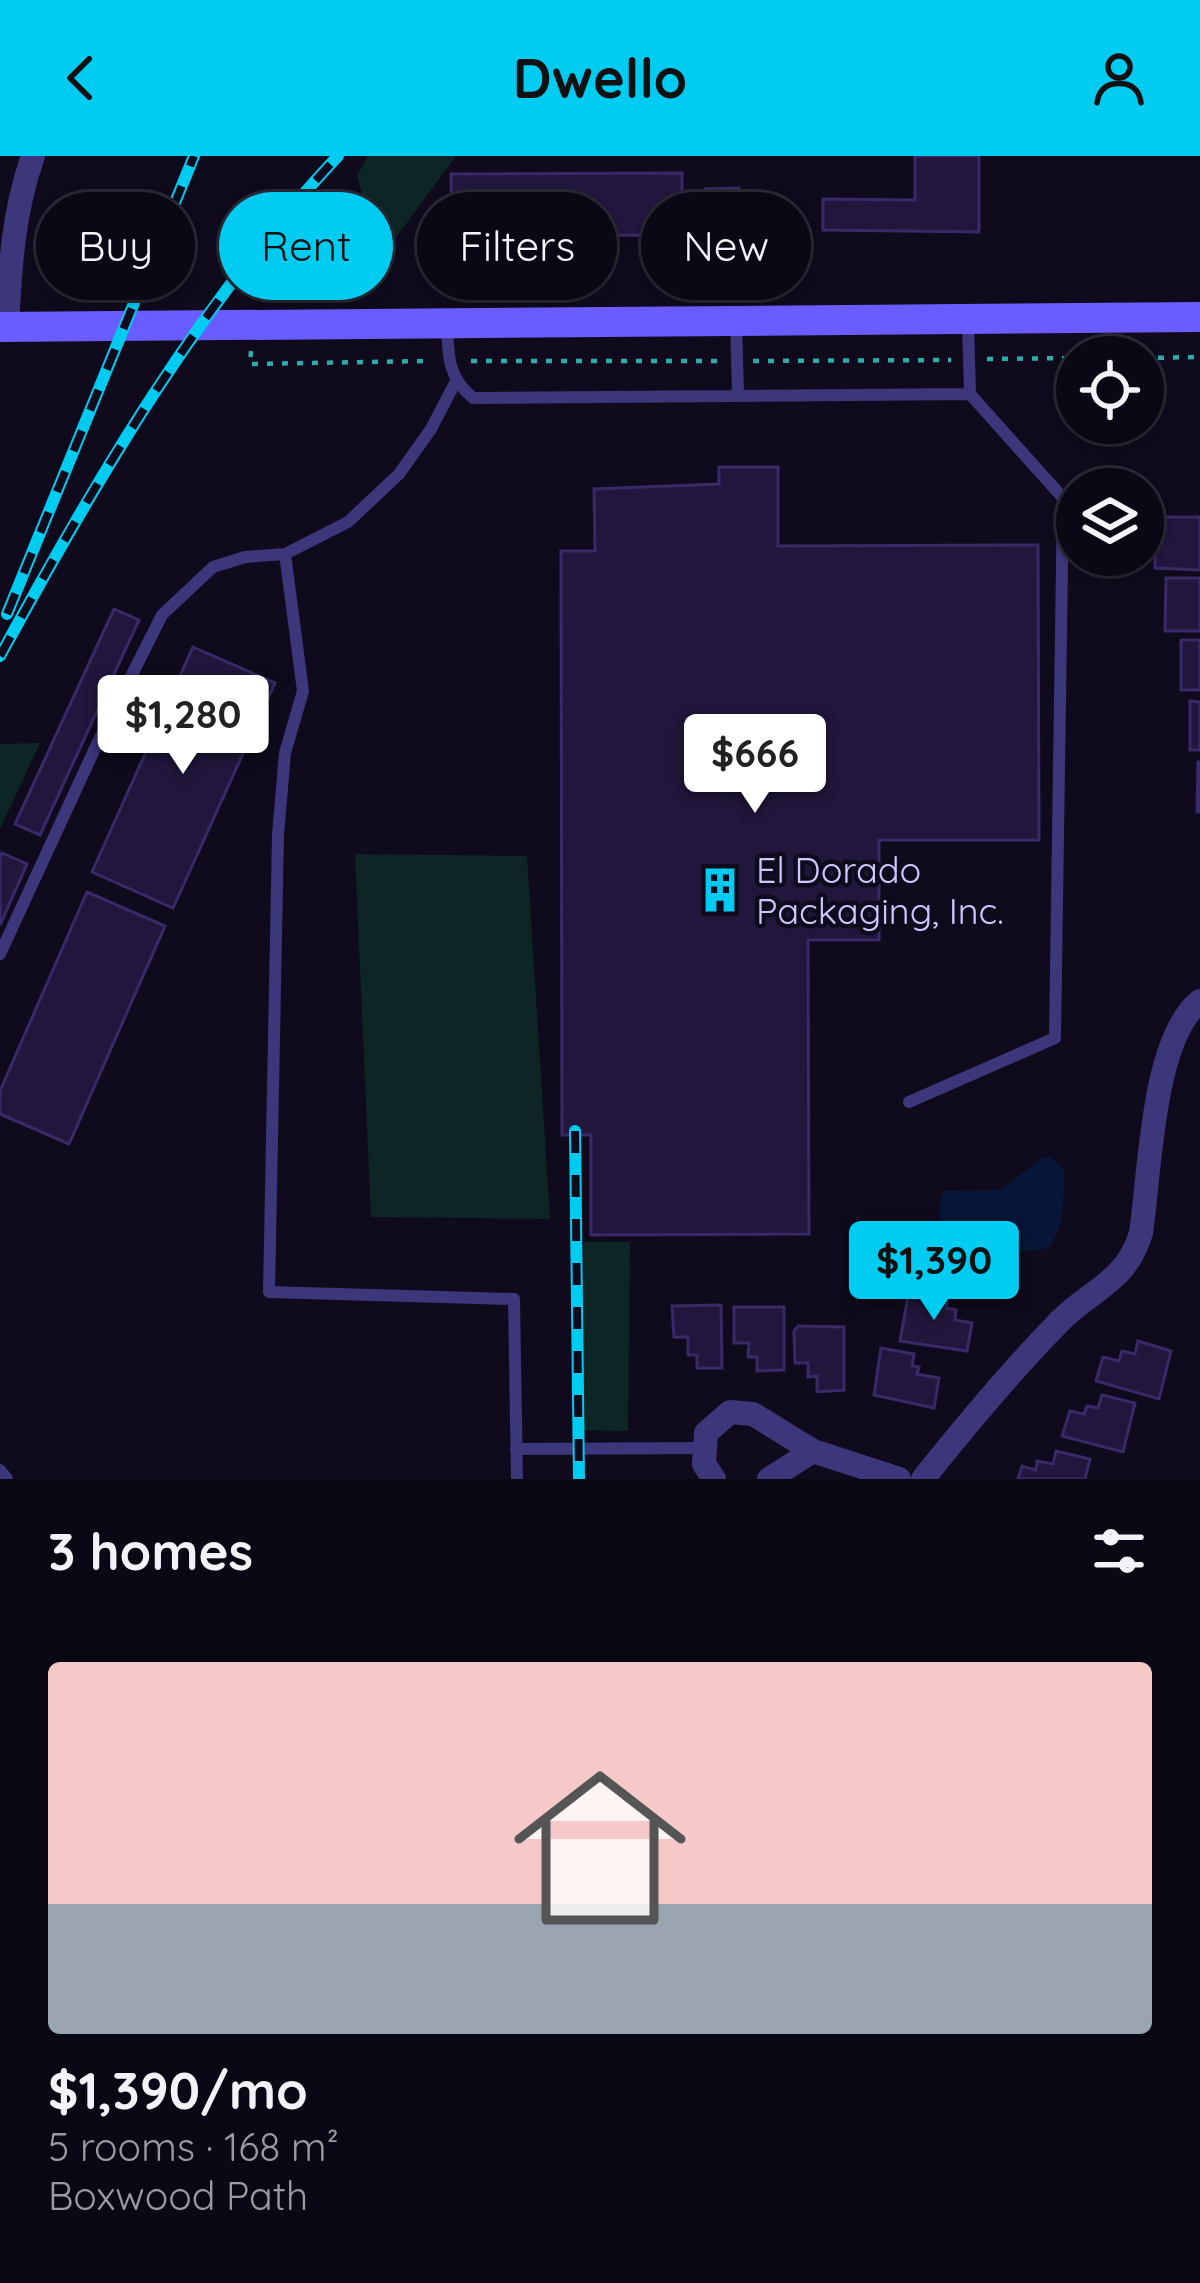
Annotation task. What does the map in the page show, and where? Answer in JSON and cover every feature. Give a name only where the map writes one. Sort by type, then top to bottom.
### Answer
[{"type":"street","points":[[33,156],[11,249],[4,327],[1200,317]]},
{"type":"street","points":[[923,1479],[1058,1323],[1111,1282],[1135,1255],[1142,1233],[1165,1057],[1181,1021],[1200,1001]]},
{"type":"street","points":[[714,1479],[704,1464],[702,1448],[706,1433],[730,1412],[753,1414],[813,1451],[898,1479]]},
{"type":"street","points":[[769,1479],[813,1451]]},
{"type":"lane","points":[[910,1102],[1055,1038],[1063,497],[970,394],[968,319]]},
{"type":"lane","points":[[736,321],[738,394]]},
{"type":"lane","points":[[447,323],[448,361],[455,382],[473,398],[970,394]]},
{"type":"lane","points":[[0,954],[163,615],[213,567],[245,557],[285,554],[348,522],[399,474],[431,429],[455,382]]},
{"type":"lane","points":[[285,554],[303,691],[285,753],[278,835],[269,1292],[514,1299],[517,1479]]},
{"type":"lane","points":[[516,1449],[702,1448]]},
{"type":"lane","points":[[0,1470],[7,1479]]},
{"type":"path","points":[[251,325],[250,364],[1056,358]]},
{"type":"path","points":[[1164,358],[1200,357]]},
{"type":"green space","points":[[368,156],[456,156],[429,192],[417,192],[417,209],[393,242],[393,192],[361,192],[357,176]]},
{"type":"green space","points":[[40,743],[0,829],[0,744]]},
{"type":"green space","points":[[355,854],[527,856],[550,1219],[371,1217]]},
{"type":"green space","points":[[584,1242],[630,1242],[628,1431],[582,1430]]},
{"type":"water","points":[[1051,1157],[1064,1170],[1064,1190],[1061,1220],[1048,1248],[1012,1252],[972,1246],[944,1227],[940,1212],[944,1191],[1000,1190],[1042,1158]]},
{"type":"building","points":[[915,156],[979,156],[979,232],[823,230],[823,199],[915,200]]},
{"type":"building","points":[[682,173],[682,192],[641,192],[641,235],[617,235],[617,192],[451,192],[451,174]]},
{"type":"building","points":[[739,188],[739,192],[705,192]]},
{"type":"building","name":"El Dorado Packaging, Inc.","points":[[719,467],[778,467],[778,546],[1038,545],[1039,840],[879,840],[879,940],[808,940],[809,1234],[591,1235],[591,1135],[562,1135],[561,551],[595,551],[594,489],[719,484]]},
{"type":"building","points":[[1164,517],[1200,517],[1200,570],[1164,568]]},
{"type":"building","points":[[1166,578],[1200,578],[1200,631],[1165,631]]},
{"type":"building","points":[[114,609],[139,620],[40,835],[15,824]]},
{"type":"building","points":[[1181,640],[1200,640],[1200,690],[1181,690]]},
{"type":"building","points":[[193,647],[275,683],[173,908],[92,872]]},
{"type":"building","points":[[1190,701],[1200,702],[1200,750],[1190,750]]},
{"type":"building","points":[[1200,762],[1200,812],[1197,812]]},
{"type":"building","points":[[2,853],[27,864],[0,925],[0,857]]},
{"type":"building","points":[[87,892],[165,926],[69,1144],[0,1114],[0,1091]]},
{"type":"building","points":[[909,1291],[948,1297],[946,1308],[956,1310],[955,1320],[972,1323],[967,1351],[900,1341]]},
{"type":"building","points":[[721,1305],[722,1368],[697,1368],[697,1355],[688,1355],[688,1337],[674,1337],[672,1306]]},
{"type":"building","points":[[734,1307],[784,1307],[784,1370],[757,1371],[757,1357],[748,1357],[749,1343],[734,1343]]},
{"type":"building","points":[[798,1326],[844,1327],[844,1390],[817,1392],[817,1376],[808,1377],[808,1363],[795,1363]]},
{"type":"building","points":[[1138,1341],[1171,1351],[1159,1399],[1096,1381],[1103,1357],[1119,1361],[1122,1351],[1135,1354]]},
{"type":"building","points":[[881,1348],[914,1354],[912,1366],[919,1367],[917,1374],[939,1378],[934,1408],[874,1395]]},
{"type":"building","points":[[1102,1395],[1135,1403],[1123,1452],[1062,1436],[1070,1411],[1084,1414],[1087,1406],[1098,1408]]},
{"type":"building","points":[[1056,1451],[1090,1459],[1085,1479],[1018,1479],[1022,1466],[1036,1470],[1037,1461],[1053,1464]]},
{"type":"railway","points":[[7,614],[194,156]]},
{"type":"railway","points":[[0,656],[153,395],[240,272],[338,156]]},
{"type":"railway","points":[[575,1131],[579,1479]]},
{"type":"place","name":"El Dorado Packaging, Inc.","points":[[720,890]]}]
